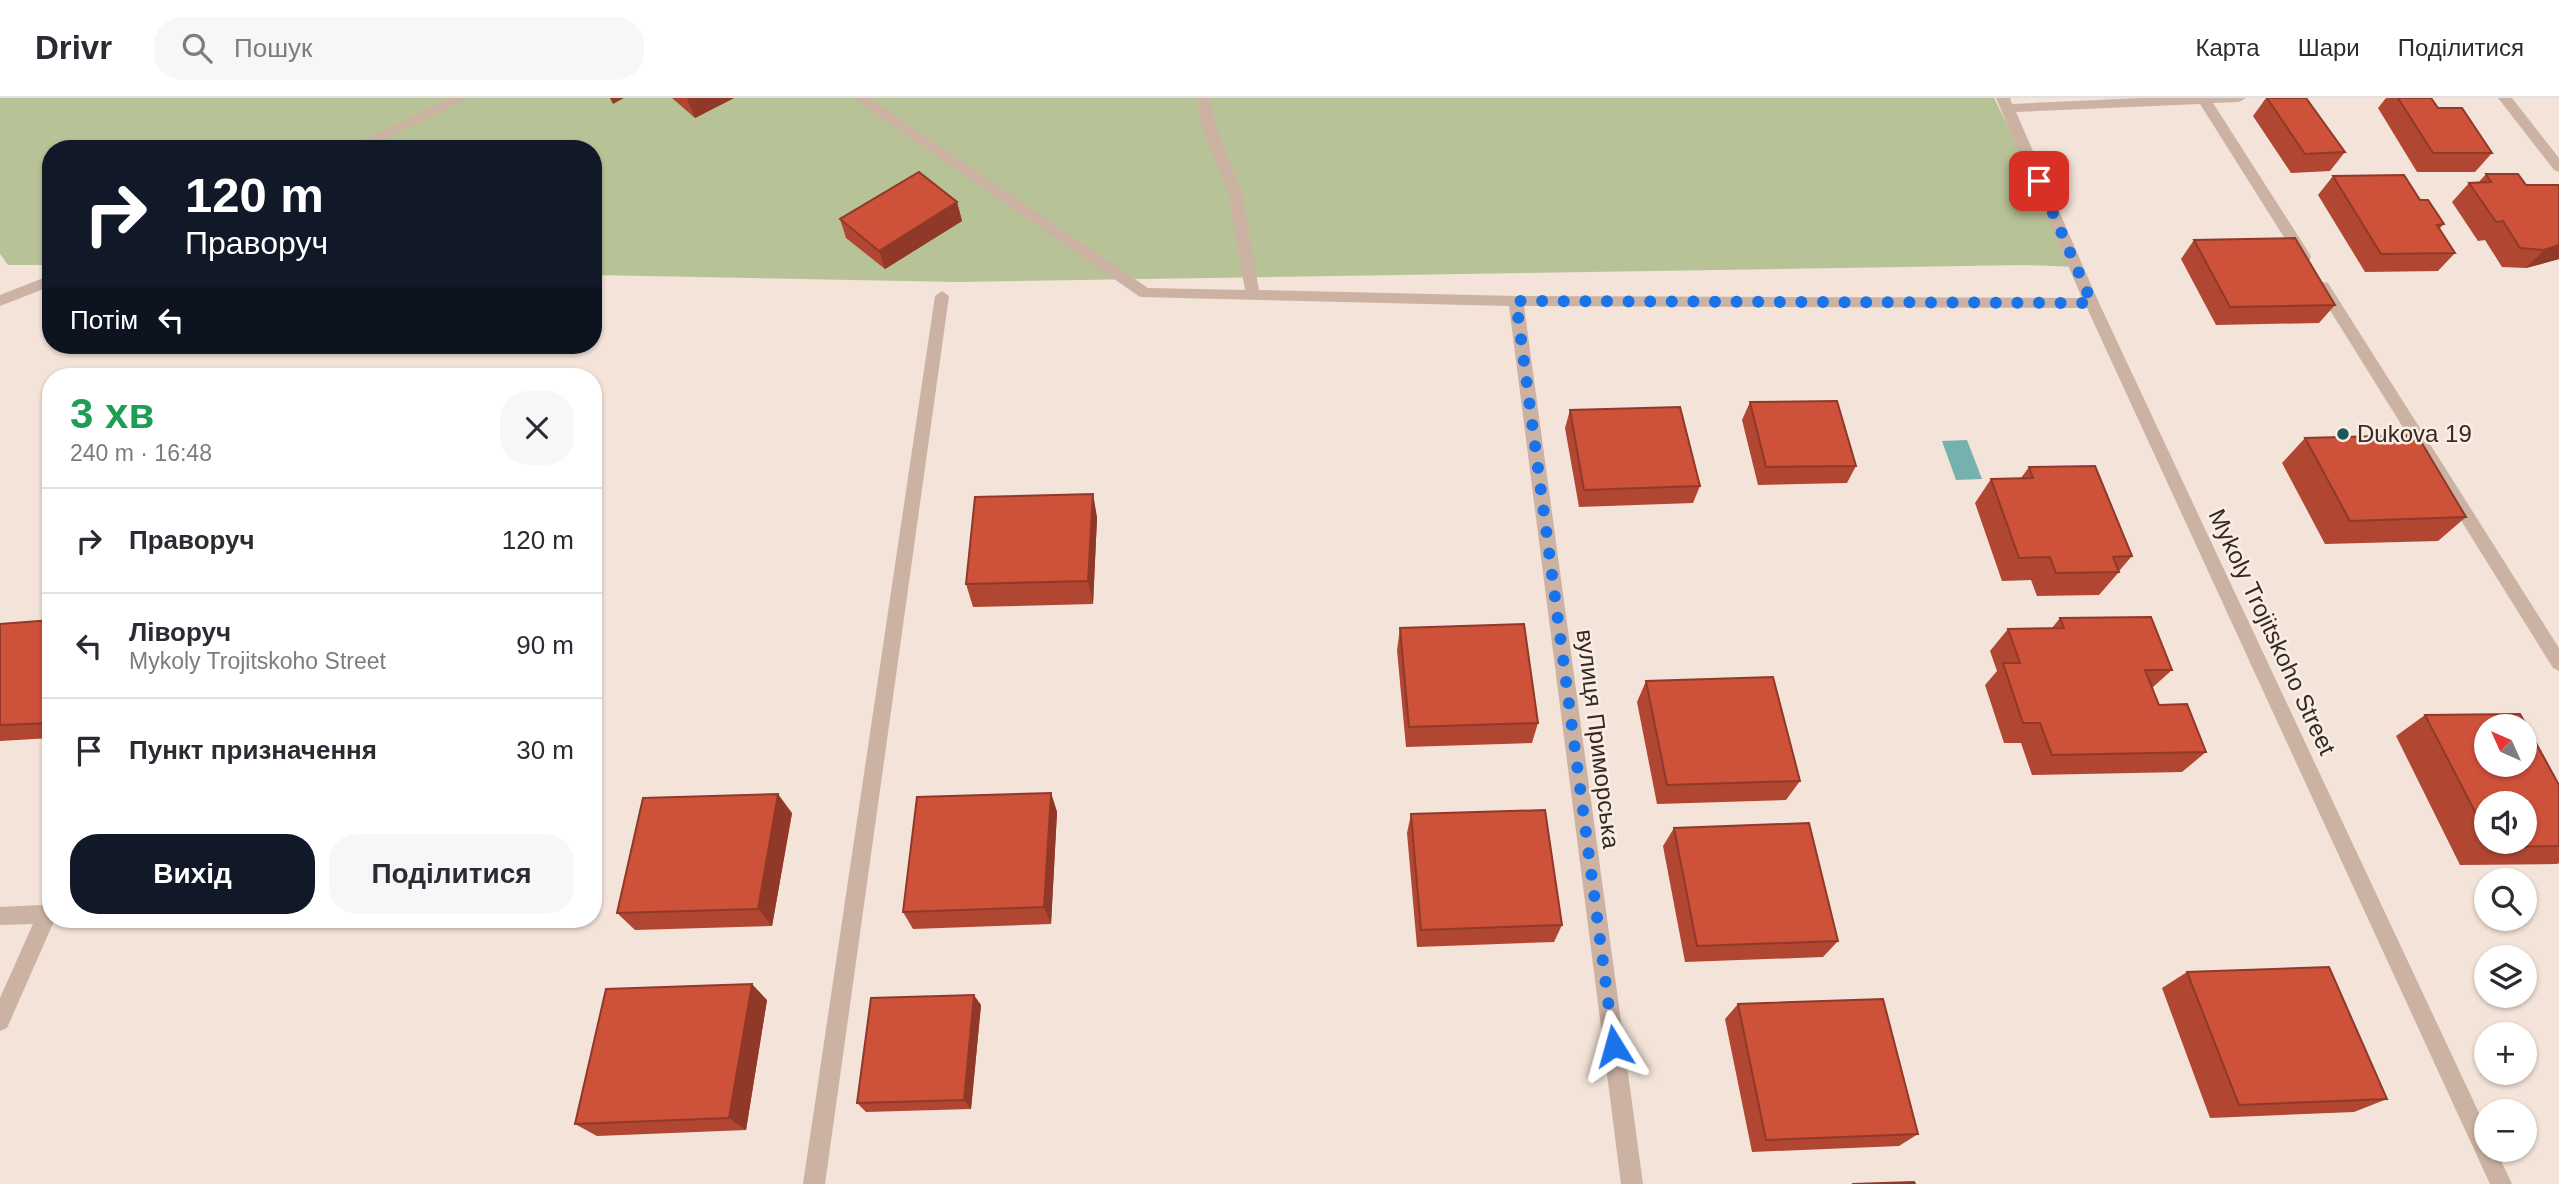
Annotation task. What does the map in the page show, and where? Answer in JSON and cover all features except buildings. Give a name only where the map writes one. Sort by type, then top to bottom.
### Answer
[{"type":"street","points":[[371,140],[462,98]]},
{"type":"street","points":[[860,98],[1145,293],[1516,301],[2092,303]]},
{"type":"street","points":[[1204,98],[1207,121],[1235,193],[1252,296]]},
{"type":"street","points":[[2005,103],[2239,98]]},
{"type":"street","points":[[2505,98],[2559,167]]},
{"type":"street","points":[[2204,99],[2559,663]]},
{"type":"street","name":"Mykoly Trojitskoho Street","points":[[2005,103],[2092,303],[2501,1184]]},
{"type":"street","points":[[0,301],[42,284]]},
{"type":"street","points":[[814,1184],[942,296]]},
{"type":"street","name":"вулиця Приморська","points":[[1516,301],[1632,1184]]},
{"type":"street","points":[[0,916],[42,911]]},
{"type":"street","points":[[0,1021],[42,926]]},
{"type":"green space","points":[[0,98],[1994,98],[2079,267],[2026,265],[958,282],[602,275],[602,140],[42,140],[42,265],[8,265],[0,254]]},
{"type":"water","points":[[1967,440],[1982,479],[1956,480],[1942,441]]},
{"type":"place","name":"Dukova 19","points":[[2343,434]]},
{"type":"route","points":[[1614,1046],[1516,301],[2092,303],[2039,181]]}]
